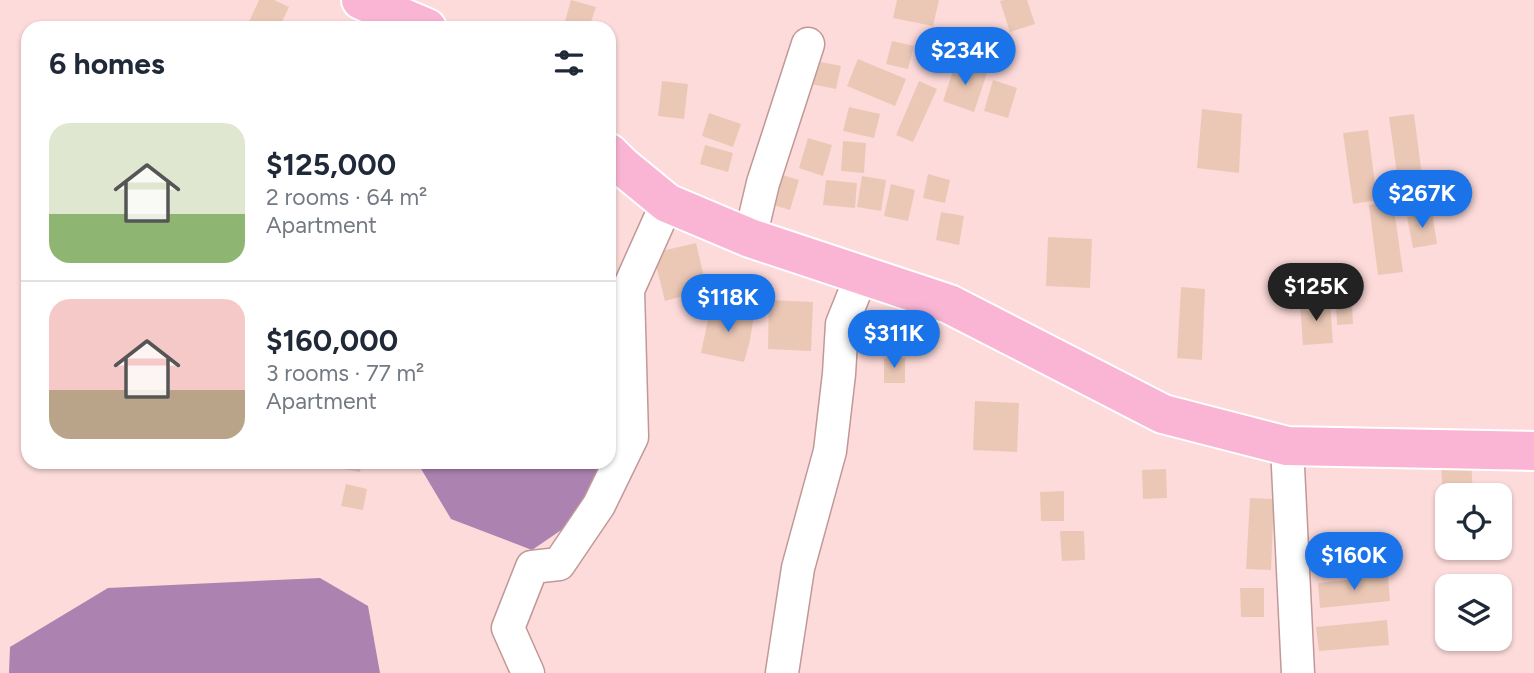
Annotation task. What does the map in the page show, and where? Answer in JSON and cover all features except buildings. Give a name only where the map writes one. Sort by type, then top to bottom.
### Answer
[{"type":"main road","points":[[360,0],[410,21]]},
{"type":"main road","points":[[616,160],[667,203],[750,238],[948,304],[1163,414],[1287,446],[1534,451]]},
{"type":"street","points":[[750,238],[763,183],[808,44]]},
{"type":"street","points":[[528,673],[508,628],[532,567],[559,564],[599,505],[632,437],[628,290],[667,203]]},
{"type":"street","points":[[782,673],[798,568],[830,452],[842,324],[862,274]]},
{"type":"street","points":[[1287,446],[1298,673]]},
{"type":"shaded area","points":[[616,345],[626,412],[616,440]]},
{"type":"shaded area","points":[[421,469],[604,469],[570,524],[532,550],[451,519]]},
{"type":"shaded area","points":[[320,578],[368,606],[380,673],[9,673],[10,647],[108,588]]}]
